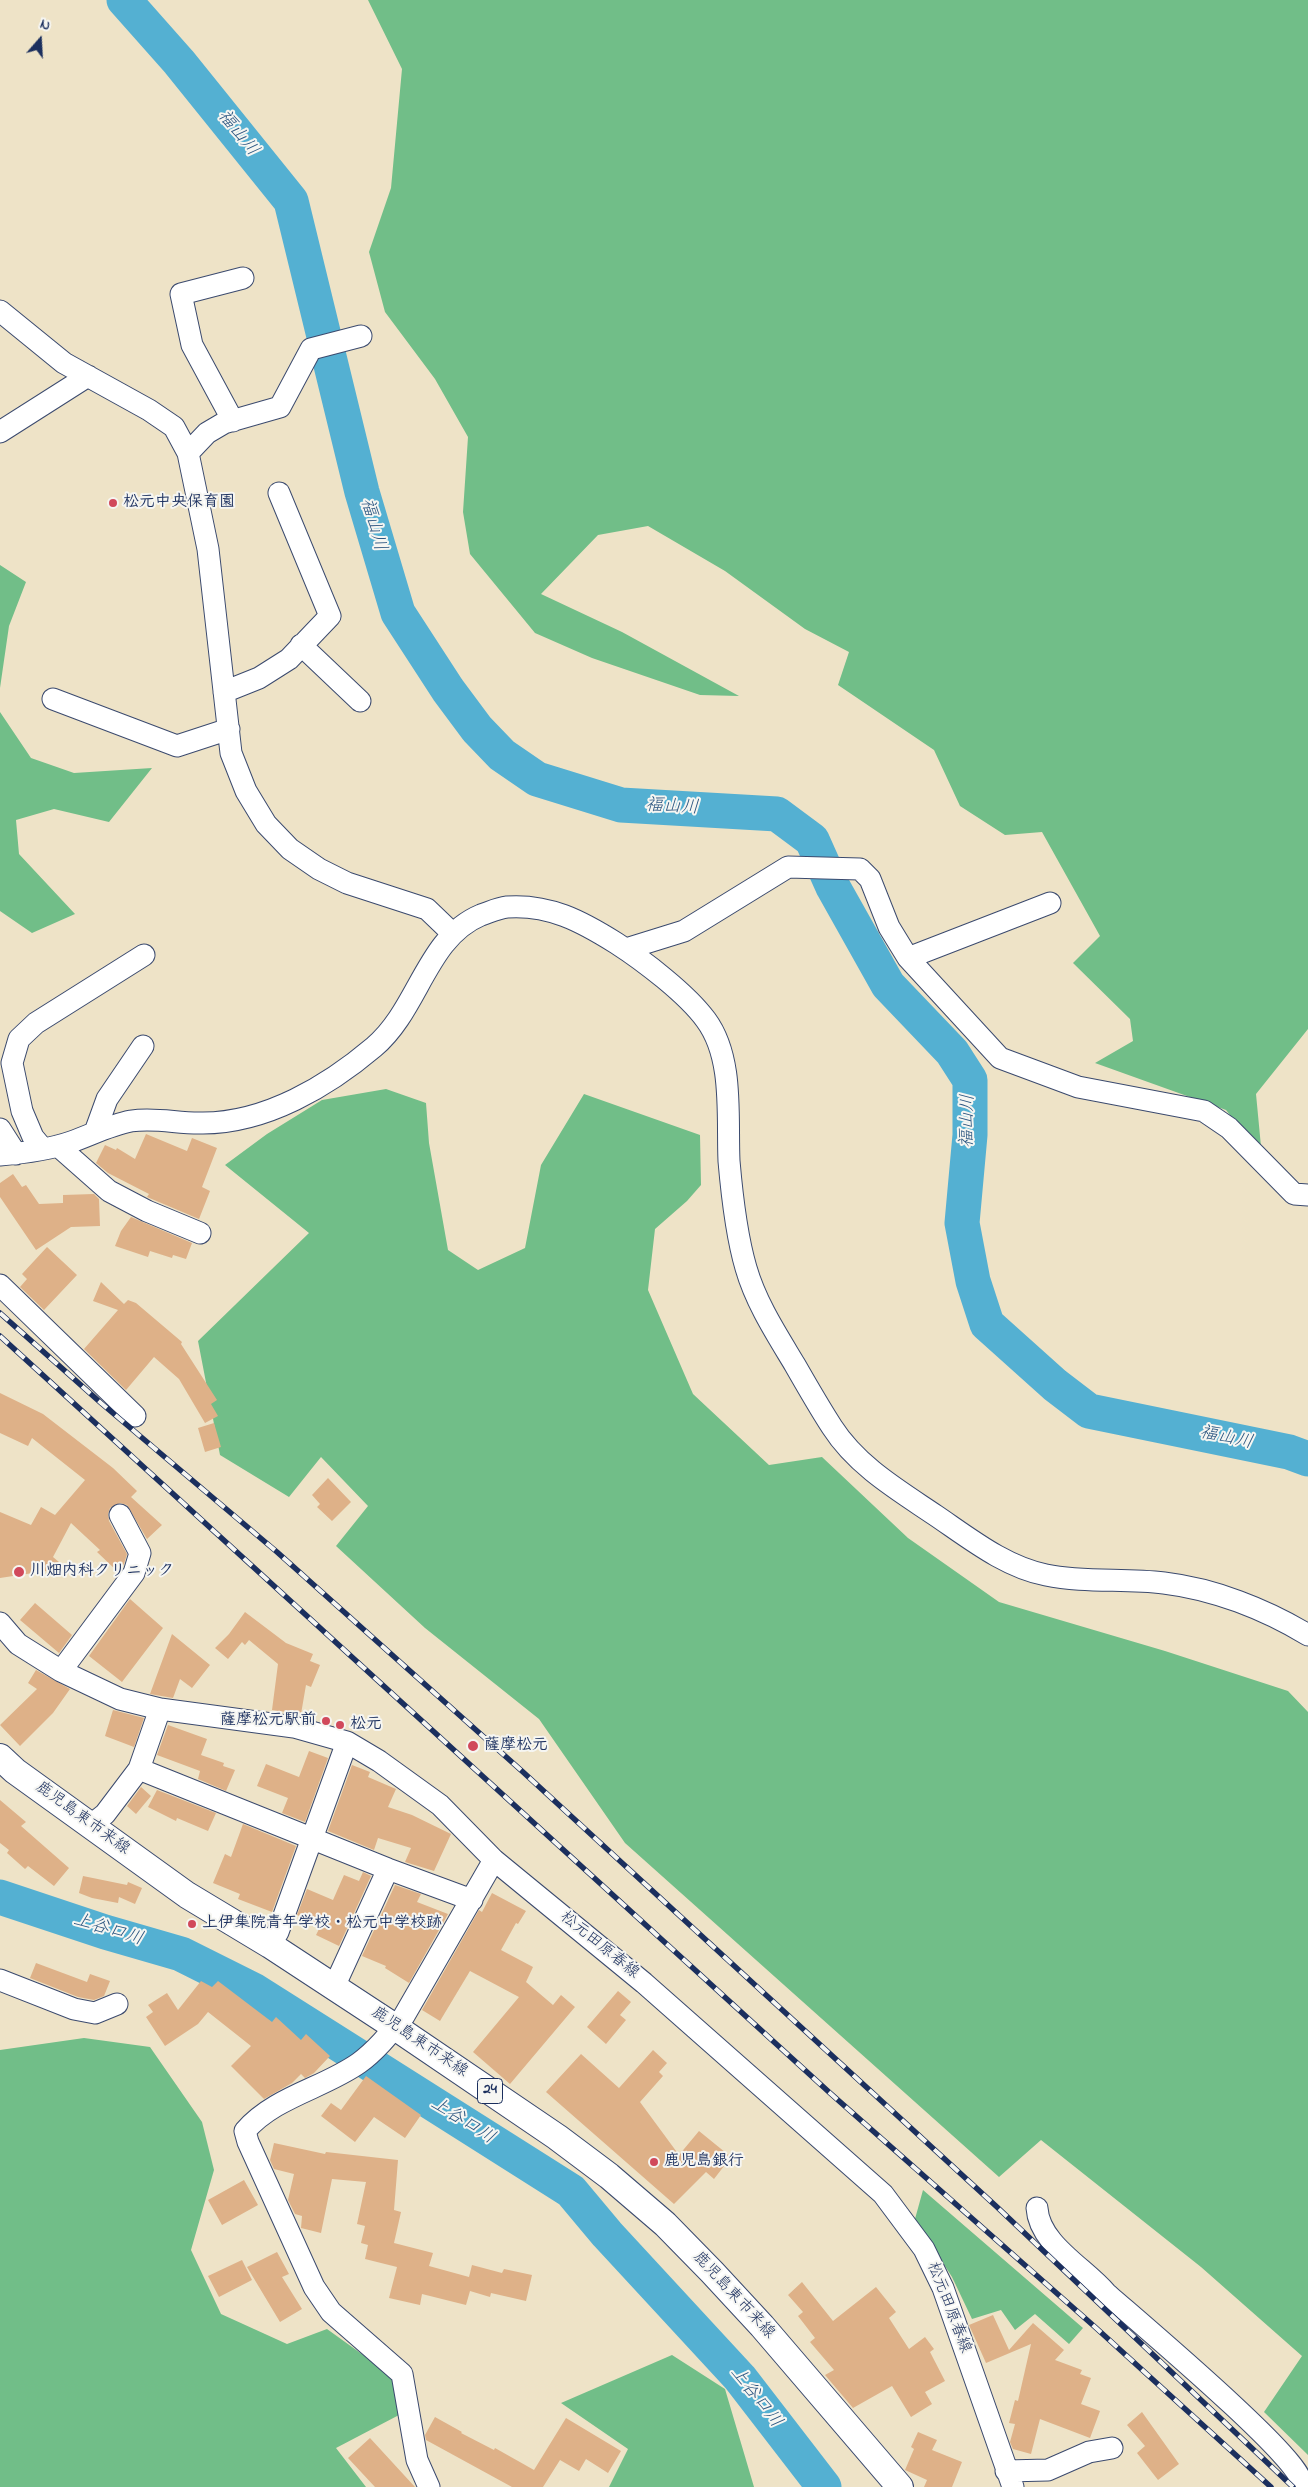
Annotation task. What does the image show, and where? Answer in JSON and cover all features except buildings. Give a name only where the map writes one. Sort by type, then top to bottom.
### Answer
[{"type":"main road","name":"鹿児島東市来線","points":[[0,1757],[16,1771],[188,1895],[334,1987],[388,2035],[557,2137],[609,2176],[665,2224],[762,2326],[900,2487]]},
{"type":"street","points":[[233,421],[192,345],[181,294],[243,278]]},
{"type":"street","points":[[0,311],[64,362],[149,410],[174,427],[188,453],[208,549],[231,753],[246,791],[266,824],[290,849],[319,869],[347,883],[427,910],[452,934]]},
{"type":"street","points":[[188,453],[207,433],[233,421],[280,407],[311,349],[361,336]]},
{"type":"street","points":[[0,432],[88,376]]},
{"type":"street","points":[[224,692],[259,678],[289,659],[330,616],[279,493]]},
{"type":"street","points":[[301,645],[360,701]]},
{"type":"street","points":[[53,699],[177,746],[229,729]]},
{"type":"street","points":[[626,949],[684,931],[788,867],[860,869],[870,879],[890,927],[908,958],[1000,1058],[1078,1087],[1204,1111],[1229,1128],[1294,1194],[1308,1195]]},
{"type":"street","points":[[908,958],[1050,903]]},
{"type":"street","points":[[0,1130],[8,1155],[51,1148],[134,1121],[162,1119],[203,1123],[238,1120],[267,1112],[332,1078],[375,1046],[387,1033],[418,988],[432,960],[452,934],[472,919],[501,907],[538,907],[566,915],[588,925],[626,949],[686,998],[708,1022],[725,1069],[730,1166],[737,1228],[747,1270],[759,1301],[835,1432],[874,1473],[1005,1560],[1042,1574],[1079,1580],[1164,1583],[1204,1591],[1266,1613],[1308,1635]]},
{"type":"street","points":[[144,955],[36,1023],[19,1039],[12,1063],[22,1111],[33,1137],[109,1191],[147,1211],[200,1233]]},
{"type":"street","points":[[96,1132],[106,1099],[142,1046]]},
{"type":"street","points":[[0,1088],[22,1111]]},
{"type":"street","points":[[0,1285],[135,1416]]},
{"type":"street","points":[[61,1671],[134,1573],[140,1553],[120,1515]]},
{"type":"street","name":"松元田原春線","points":[[1,1627],[18,1644],[61,1671],[120,1700],[160,1708],[294,1727],[347,1742],[379,1761],[440,1805],[494,1860],[644,1983],[883,2194],[924,2249],[943,2288],[1009,2479]]},
{"type":"street","points":[[91,1825],[105,1814],[139,1769],[160,1708]]},
{"type":"street","points":[[270,1945],[278,1932],[347,1742]]},
{"type":"street","points":[[139,1769],[388,1869],[472,1900]]},
{"type":"street","points":[[429,2487],[417,2460],[402,2374],[356,2336],[331,2312],[314,2288],[248,2142],[245,2131],[262,2115],[359,2063],[388,2035],[404,2016],[494,1860]]},
{"type":"street","points":[[334,1987],[388,1869]]},
{"type":"street","points":[[0,1980],[74,2010],[95,2012],[116,2004]]},
{"type":"street","points":[[1037,2208],[1039,2224],[1077,2267],[1095,2280],[1106,2293],[1253,2423],[1298,2471],[1301,2482]]},
{"type":"street","points":[[1009,2479],[1048,2470],[1089,2452],[1112,2448]]},
{"type":"green space","points":[[368,0],[1308,0],[1308,1029],[1256,1094],[1262,1157],[1226,1110],[1095,1063],[1133,1041],[1130,1019],[1073,963],[1100,936],[1042,832],[1005,835],[960,806],[934,750],[838,685],[849,652],[805,629],[725,571],[648,526],[598,535],[541,594],[622,632],[739,696],[700,695],[592,658],[535,633],[470,554],[463,512],[468,437],[435,379],[385,312],[369,252],[391,188],[402,69]]},
{"type":"green space","points":[[0,565],[26,582],[9,626],[0,688]]},
{"type":"green space","points":[[0,712],[31,758],[74,773],[152,768],[109,822],[54,809],[16,820],[19,854],[75,914],[32,933],[0,911]]},
{"type":"green space","points":[[386,1089],[426,1103],[429,1143],[448,1250],[478,1270],[525,1248],[541,1165],[584,1094],[700,1135],[701,1185],[687,1201],[655,1229],[648,1290],[693,1394],[769,1465],[822,1457],[908,1538],[999,1602],[1165,1651],[1288,1691],[1308,1712],[1308,2455],[1264,2412],[1302,2356],[1201,2267],[1041,2140],[999,2177],[625,1843],[539,1719],[425,1628],[336,1546],[368,1506],[321,1457],[289,1497],[220,1455],[198,1341],[309,1233],[225,1165],[267,1134],[322,1100]]},
{"type":"green space","points":[[84,2038],[150,2047],[202,2122],[214,2170],[191,2250],[221,2314],[287,2344],[327,2329],[409,2388],[399,2415],[336,2448],[366,2487],[0,2487],[0,2050]]},
{"type":"green space","points":[[923,2190],[1083,2328],[1069,2344],[1035,2314],[1015,2330],[1001,2310],[972,2319],[952,2277],[915,2219]]},
{"type":"green space","points":[[672,2355],[725,2389],[754,2487],[609,2487],[628,2449],[561,2403]]},
{"type":"waterway","name":"福山川","points":[[124,0],[179,62],[291,201],[362,492],[398,613],[448,690],[477,729],[502,755],[537,779],[621,805],[777,814],[812,840],[833,887],[888,985],[952,1052],[970,1080],[970,1135],[962,1223],[973,1281],[987,1324],[1055,1385],[1089,1411],[1289,1452],[1308,1459]]},
{"type":"waterway","name":"上谷口川","points":[[0,1897],[105,1932],[181,1954],[255,1991],[571,2191],[607,2234],[740,2378],[824,2487]]},
{"type":"railway","points":[[0,1313],[101,1403],[277,1552],[523,1772],[997,2207],[1293,2487]]},
{"type":"railway","points":[[0,1336],[830,2093],[1095,2327],[1271,2487]]},
{"type":"place","name":"松元中央保育園","points":[[113,503]]},
{"type":"place","name":"川畑内科クリニック","points":[[19,1572]]},
{"type":"place","name":"薩摩松元駅前","points":[[326,1721]]},
{"type":"place","name":"松元","points":[[340,1725]]},
{"type":"place","name":"薩摩松元","points":[[473,1746]]},
{"type":"place","name":"上伊集院青年学校・松元中学校跡","points":[[192,1924]]},
{"type":"place","name":"鹿児島銀行","points":[[654,2162]]}]
